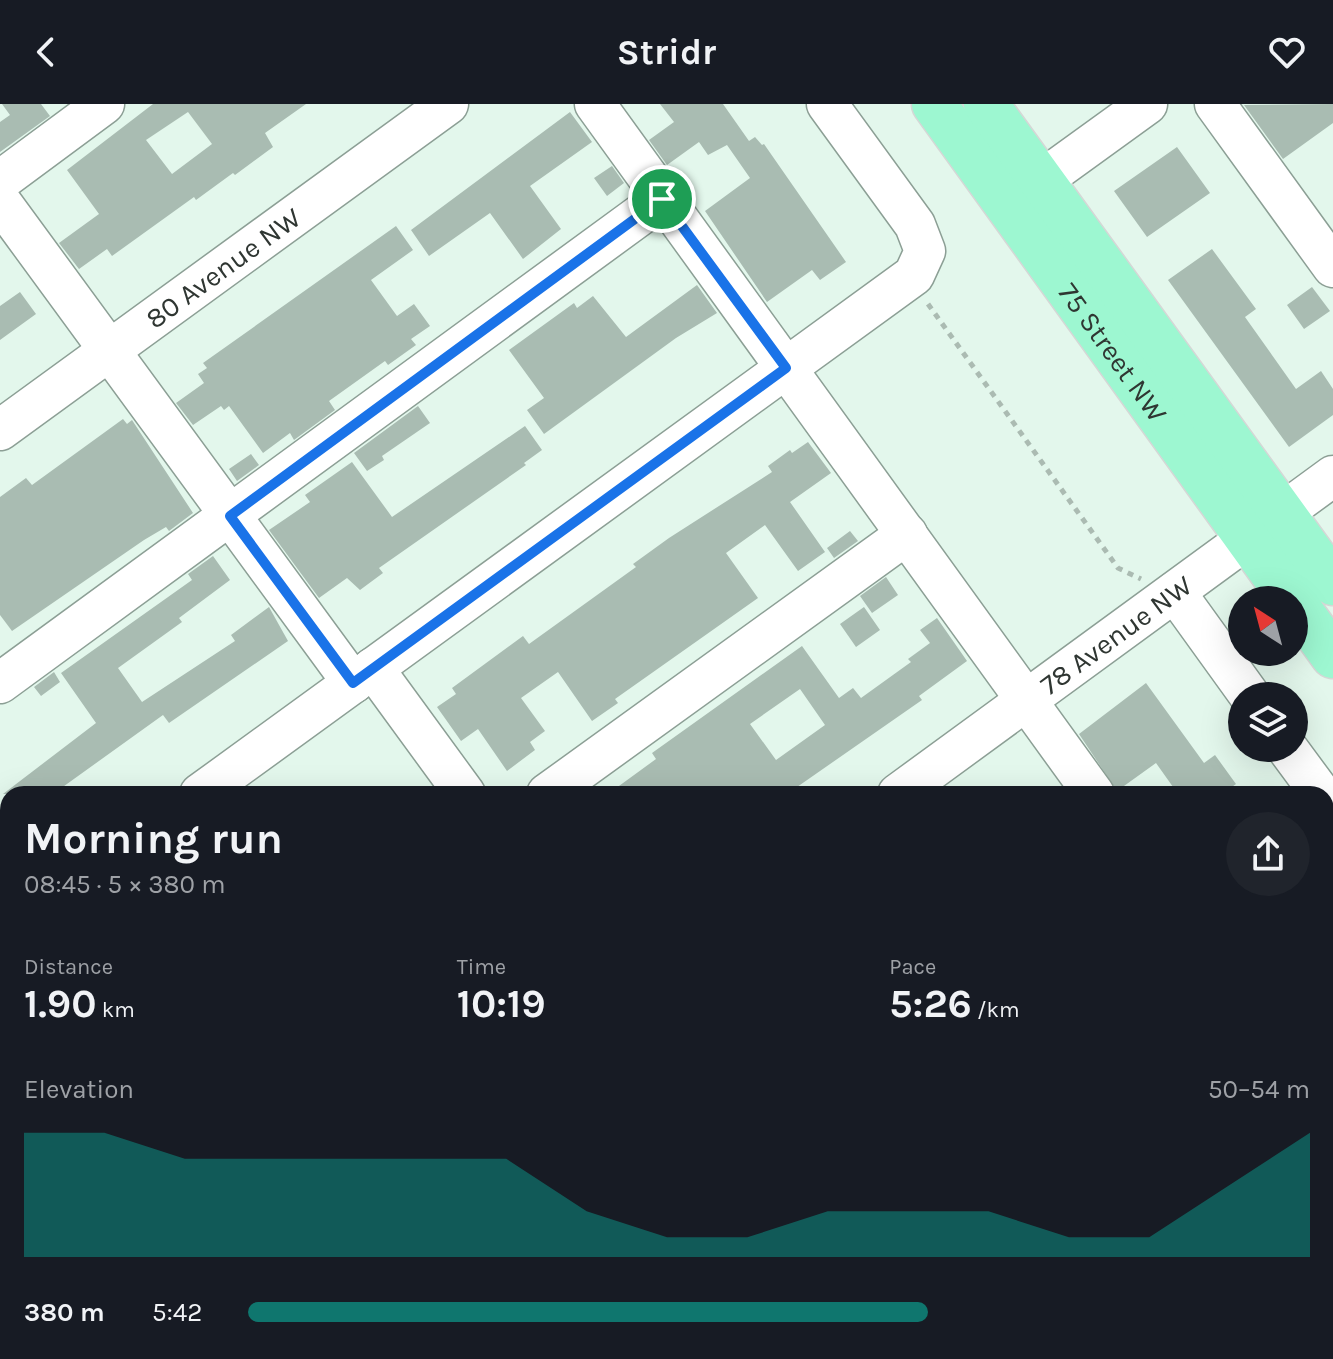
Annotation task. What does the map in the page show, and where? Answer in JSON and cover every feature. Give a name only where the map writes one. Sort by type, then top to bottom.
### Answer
[{"type":"main road","name":"75 Street NW","points":[[934,104],[1282,586]]},
{"type":"main road","name":"75 Street NW","points":[[986,104],[1333,583]]},
{"type":"main road","name":"75 Street NW","points":[[1308,622],[1333,656]]},
{"type":"street","points":[[0,181],[104,104]]},
{"type":"street","name":"80 Avenue NW","points":[[0,430],[448,104]]},
{"type":"street","points":[[595,104],[1088,786]]},
{"type":"street","points":[[211,786],[914,275],[925,251],[915,225],[827,104]]},
{"type":"street","points":[[1042,180],[1147,104]]},
{"type":"street","points":[[1215,104],[1326,242]]},
{"type":"street","points":[[0,683],[662,199]]},
{"type":"street","points":[[0,201],[230,516],[458,786]]},
{"type":"street","name":"78 Avenue NW","points":[[909,786],[1026,701],[1162,591],[1248,539],[1333,476]]},
{"type":"street","points":[[558,786],[907,534]]},
{"type":"street","points":[[1162,591],[1238,682]]},
{"type":"street","points":[[1297,762],[1315,786]]},
{"type":"path","points":[[920,293],[1118,568],[1162,591]]},
{"type":"building","points":[[2,104],[41,104],[50,116],[0,152],[0,122],[10,115]]},
{"type":"building","points":[[153,104],[306,104],[265,133],[273,147],[235,175],[233,173],[196,200],[194,197],[112,256],[107,249],[79,269],[59,243],[99,214],[67,170]],"holes":[[[188,112],[212,144],[172,174],[146,140]]]},
{"type":"building","points":[[660,104],[723,104],[749,141],[755,137],[764,144],[846,262],[820,280],[812,270],[767,302],[705,211],[750,178],[727,145],[708,155],[699,142],[667,165],[649,140],[674,122]]},
{"type":"building","points":[[1333,104],[1333,123],[1283,159],[1244,105]]},
{"type":"building","points":[[570,112],[592,142],[530,186],[561,229],[523,259],[490,213],[429,256],[411,230]]},
{"type":"building","points":[[1177,147],[1210,193],[1147,237],[1114,191]]},
{"type":"building","points":[[612,166],[624,183],[607,196],[594,178]]},
{"type":"building","points":[[396,226],[413,250],[371,280],[397,316],[414,304],[430,326],[411,339],[416,345],[388,365],[385,361],[329,401],[335,410],[294,440],[290,433],[263,453],[229,406],[224,410],[221,406],[193,425],[176,403],[204,383],[198,374],[207,368],[203,363]]},
{"type":"building","points":[[1212,249],[1256,309],[1245,317],[1296,389],[1321,371],[1333,389],[1333,415],[1289,447],[1168,280]]},
{"type":"building","points":[[697,285],[717,313],[676,338],[544,434],[527,410],[544,398],[509,350],[574,303],[577,308],[593,296],[626,337]]},
{"type":"building","points":[[1312,287],[1330,311],[1304,329],[1287,305]]},
{"type":"building","points":[[20,292],[36,314],[0,340],[0,306]]},
{"type":"building","points":[[418,406],[430,423],[382,456],[384,460],[367,471],[354,453]]},
{"type":"building","points":[[123,419],[127,424],[132,420],[193,513],[169,531],[166,527],[144,540],[12,631],[0,615],[0,497],[26,478],[32,485]]},
{"type":"building","points":[[525,426],[542,450],[524,463],[526,465],[379,568],[383,573],[360,590],[347,578],[319,598],[269,530],[310,502],[305,495],[352,462],[392,517]]},
{"type":"building","points":[[808,442],[831,473],[790,502],[825,552],[798,571],[765,525],[726,553],[758,598],[615,699],[618,703],[592,721],[558,672],[521,698],[545,731],[530,742],[535,750],[507,771],[478,729],[461,741],[437,707],[456,694],[452,688],[523,636],[529,644],[636,567],[633,564],[669,538],[772,472],[768,466],[790,450],[792,453]]},
{"type":"building","points":[[251,454],[259,465],[237,481],[229,469]]},
{"type":"building","points":[[850,531],[858,541],[834,558],[827,548]]},
{"type":"building","points":[[213,556],[230,580],[179,618],[182,622],[118,668],[142,702],[235,641],[231,635],[269,607],[288,641],[169,723],[163,715],[64,786],[13,786],[96,723],[61,673],[192,580],[188,574]]},
{"type":"building","points":[[886,577],[898,595],[872,613],[860,596]]},
{"type":"building","points":[[864,607],[880,630],[856,647],[840,624]]},
{"type":"building","points":[[937,618],[967,661],[919,696],[922,700],[798,786],[619,786],[656,759],[652,753],[802,646],[839,698],[853,688],[861,698],[911,662],[908,659],[930,643],[920,630]],"holes":[[[800,689],[825,725],[776,760],[750,724]]]},
{"type":"building","points":[[54,672],[60,682],[41,696],[34,687]]},
{"type":"building","points":[[1146,683],[1204,763],[1215,755],[1236,784],[1172,786],[1156,763],[1124,786],[1114,786],[1079,734]]},
{"type":"route","points":[[662,199],[786,368],[353,683],[230,516],[662,199]]}]
